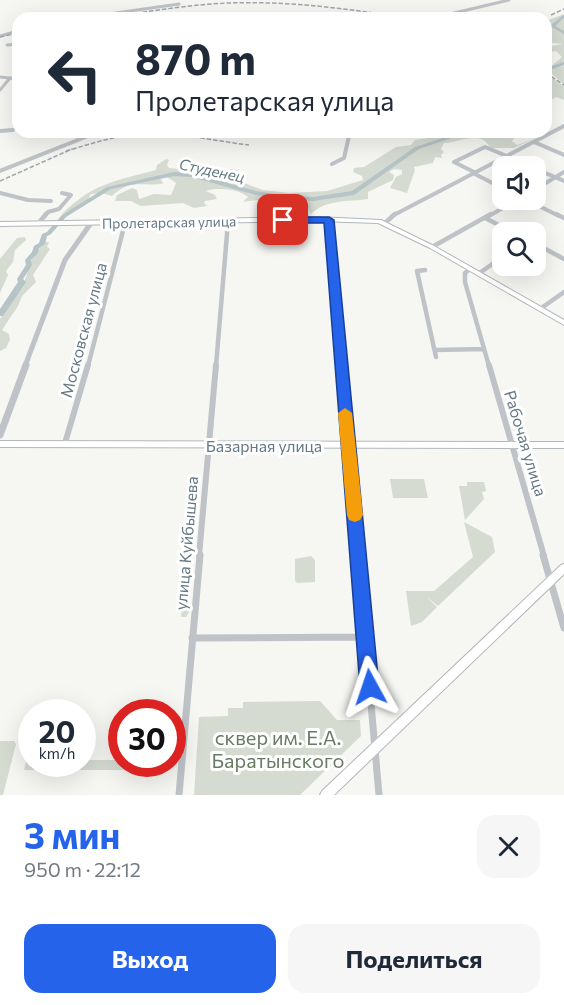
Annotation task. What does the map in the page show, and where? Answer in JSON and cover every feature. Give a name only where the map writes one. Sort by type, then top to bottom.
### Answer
[{"type":"main road","name":"Пролетарская улица","points":[[0,224],[329,220],[367,220],[385,223],[432,247],[564,323]]},
{"type":"main road","name":"Базарная улица","points":[[0,444],[564,445]]},
{"type":"main road","points":[[326,795],[564,568]]},
{"type":"street","points":[[458,12],[509,0]]},
{"type":"street","points":[[120,12],[179,3]]},
{"type":"street","points":[[7,45],[12,45]]},
{"type":"street","points":[[0,77],[10,78]]},
{"type":"street","points":[[0,90],[10,78]]},
{"type":"street","points":[[0,171],[83,138]]},
{"type":"street","points":[[332,164],[344,158],[349,138]]},
{"type":"street","points":[[492,183],[454,162],[485,147],[506,156],[542,138]]},
{"type":"street","points":[[534,142],[564,155]]},
{"type":"street","points":[[385,223],[393,215],[492,163]]},
{"type":"street","points":[[546,183],[564,172]]},
{"type":"street","points":[[546,173],[564,182]]},
{"type":"street","points":[[0,193],[28,200],[51,201]]},
{"type":"street","points":[[40,224],[48,212],[59,208],[70,195],[62,193]]},
{"type":"street","points":[[546,209],[564,218]]},
{"type":"street","points":[[432,247],[499,210]]},
{"type":"street","points":[[485,218],[493,222]]},
{"type":"street","points":[[329,220],[379,795]]},
{"type":"street","name":"улица Куйбышева","points":[[179,795],[228,222]]},
{"type":"street","points":[[0,435],[65,260],[91,223]]},
{"type":"street","name":"Московская улица","points":[[65,443],[87,370],[125,223]]},
{"type":"street","points":[[546,249],[564,259]]},
{"type":"street","points":[[478,274],[492,264]]},
{"type":"street","name":"Рабочая улица","points":[[470,269],[464,275],[564,628]]},
{"type":"street","points":[[425,270],[417,271],[436,357]]},
{"type":"street","points":[[540,309],[564,292]]},
{"type":"street","points":[[435,350],[484,350]]},
{"type":"street","points":[[192,638],[366,637]]},
{"type":"green space","points":[[564,14],[564,65],[559,67],[564,66],[564,84],[552,74],[552,69],[555,69],[552,69],[552,66],[562,57],[556,51],[552,52],[552,46],[563,44],[552,43],[552,19]]},
{"type":"green space","points":[[552,78],[564,86],[564,100],[556,97],[552,99]]},
{"type":"green space","points":[[477,138],[444,143],[441,149],[444,152],[441,155],[442,158],[435,157],[433,163],[414,167],[407,193],[390,188],[396,177],[402,174],[402,170],[394,169],[389,172],[394,175],[393,180],[368,192],[368,199],[330,203],[311,214],[308,208],[293,209],[276,200],[243,202],[248,197],[244,194],[222,189],[206,191],[215,195],[217,199],[205,201],[207,206],[194,208],[183,203],[141,206],[131,201],[115,201],[117,195],[132,188],[137,190],[139,199],[154,194],[171,195],[176,183],[164,175],[160,178],[163,183],[161,184],[130,185],[112,196],[101,193],[91,194],[86,203],[61,215],[94,190],[116,181],[156,170],[157,165],[166,159],[169,160],[167,165],[169,168],[209,172],[229,169],[239,171],[231,178],[263,190],[289,193],[327,191],[363,180],[362,176],[353,172],[354,168],[364,167],[396,147],[411,145],[415,140]]},
{"type":"green space","points":[[477,138],[514,138],[512,141],[517,145],[536,138],[514,148],[491,148]]},
{"type":"green space","points":[[25,237],[26,240],[15,250],[13,262],[6,271],[8,275],[0,293],[0,259],[17,238]]},
{"type":"green space","points":[[44,242],[49,242],[47,247],[50,249],[33,275],[36,282],[22,296],[2,330],[9,334],[10,340],[6,348],[0,351],[0,319],[24,283],[31,261]]},
{"type":"green space","points":[[390,479],[424,479],[428,498],[393,498]]},
{"type":"green space","points":[[467,482],[484,482],[486,491],[482,492],[484,499],[465,520],[459,486],[467,486]]},
{"type":"green space","points":[[464,522],[492,537],[495,552],[438,606],[427,597],[437,607],[422,622],[411,626],[406,591],[434,591],[473,557]]},
{"type":"green space","points":[[190,537],[195,538],[189,612],[186,617],[181,617]]},
{"type":"green space","points":[[311,556],[315,560],[315,582],[297,583],[295,559]]},
{"type":"green space","name":"сквер им. Е.А. Баратынского","points":[[320,701],[337,720],[360,720],[361,736],[300,795],[194,795],[199,717],[228,716],[228,708],[243,708],[243,702]]},
{"type":"green space","points":[[0,741],[14,741],[16,744],[3,795],[0,795]]},
{"type":"green space","points":[[96,760],[108,760],[108,770],[96,770]]},
{"type":"waterway","name":"Студенец","points":[[564,16],[552,26],[564,33]]},
{"type":"waterway","name":"Студенец","points":[[552,68],[564,63]]},
{"type":"waterway","name":"Студенец","points":[[0,314],[22,282],[20,279],[29,265],[28,260],[35,253],[36,247],[42,244],[44,235],[49,233],[64,216],[109,188],[174,174],[191,175],[256,193],[282,197],[313,199],[354,193],[417,148],[448,138]]},
{"type":"railway","points":[[145,12],[227,3],[272,3],[367,12]]},
{"type":"railway","points":[[552,15],[564,9]]},
{"type":"railway","points":[[0,37],[12,34]]},
{"type":"railway","points":[[552,77],[564,85]]},
{"type":"railway","points":[[70,150],[113,138]]},
{"type":"railway","points":[[198,138],[249,145]]},
{"type":"railway","points":[[0,181],[70,150]]},
{"type":"railway","points":[[66,151],[70,150]]},
{"type":"slow traffic","points":[[345,413],[355,515]]},
{"type":"route","points":[[283,220],[329,220],[370,687]]}]
